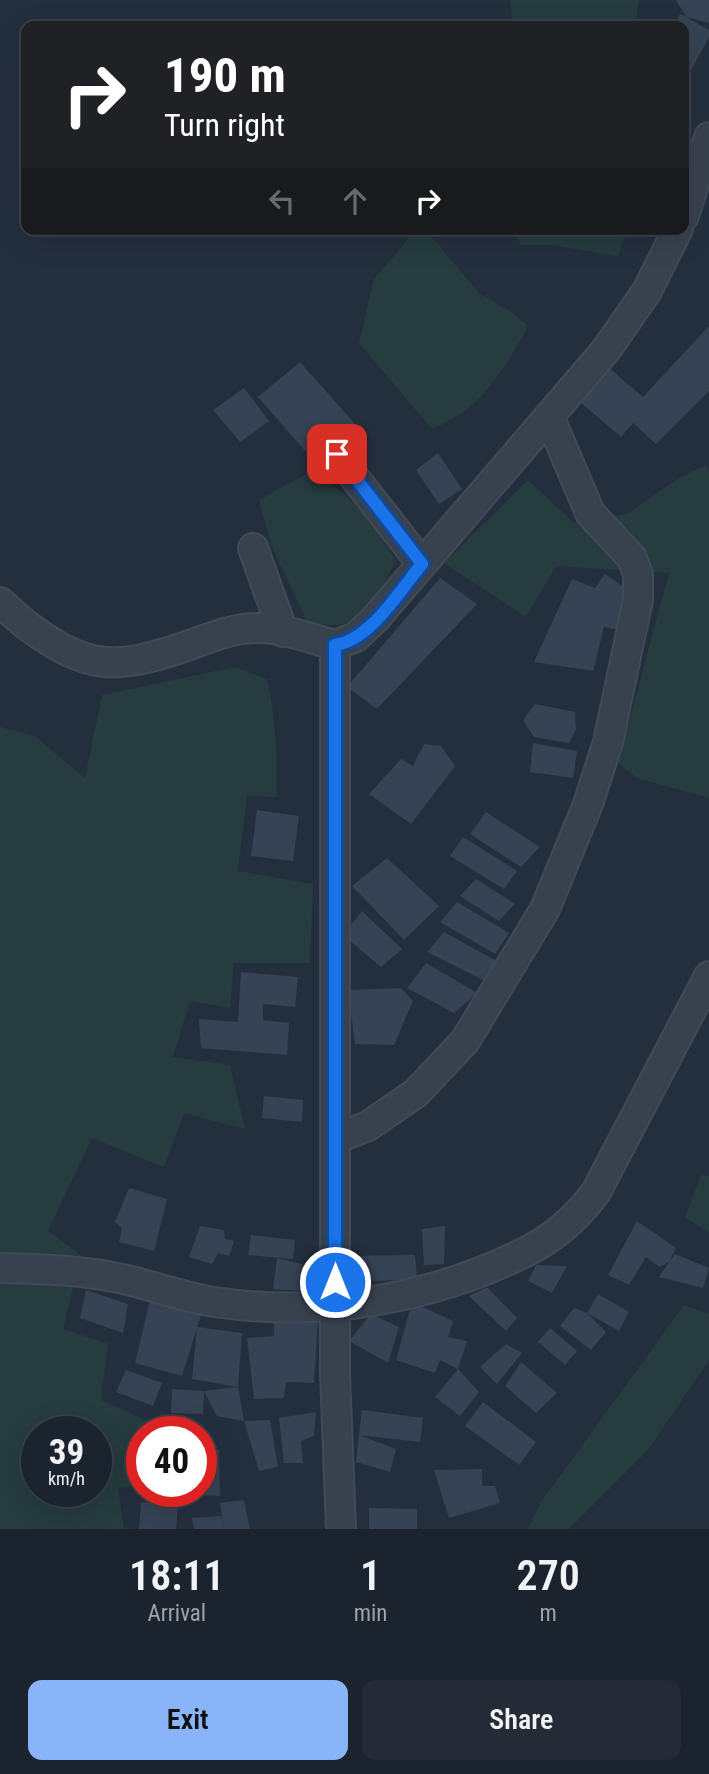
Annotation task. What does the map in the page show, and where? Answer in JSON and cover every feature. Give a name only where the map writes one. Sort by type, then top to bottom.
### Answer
[{"type":"street","points":[[689,200],[709,138]]},
{"type":"street","points":[[0,602],[26,625],[75,655],[121,664],[139,662],[224,634],[255,628],[335,645],[346,643],[366,628],[606,350],[647,291],[675,235]]},
{"type":"street","points":[[335,1139],[368,1126],[416,1093],[465,1041],[545,909],[588,804],[608,742],[638,600],[638,574],[632,558],[590,513],[549,416]]},
{"type":"street","points":[[337,454],[422,564]]},
{"type":"street","points":[[253,548],[283,632]]},
{"type":"street","points":[[335,645],[334,1374],[341,1529]]},
{"type":"street","points":[[0,1268],[73,1270],[127,1280],[176,1295],[261,1307],[335,1307],[380,1302],[437,1288],[545,1243],[576,1220],[596,1192],[709,976]]},
{"type":"green space","points":[[510,0],[639,0],[636,21],[512,21]]},
{"type":"green space","points":[[412,235],[430,235],[479,293],[513,313],[528,326],[500,373],[478,400],[449,421],[432,429],[359,343],[374,279]]},
{"type":"green space","points":[[517,235],[625,235],[618,256],[552,245],[521,245]]},
{"type":"green space","points":[[706,465],[709,470],[709,798],[637,778],[618,763],[669,573],[556,566],[526,617],[444,563],[528,480],[574,523],[627,514],[679,478]]},
{"type":"green space","points":[[310,472],[337,488],[359,509],[396,561],[372,602],[353,620],[341,624],[307,622],[271,545],[259,500]]},
{"type":"green space","points":[[235,667],[267,679],[275,738],[277,797],[247,796],[238,871],[313,884],[310,963],[234,963],[230,1008],[190,1001],[173,1057],[230,1065],[245,1129],[184,1113],[164,1167],[92,1138],[48,1231],[81,1255],[63,1329],[108,1344],[101,1400],[137,1416],[126,1416],[126,1487],[118,1488],[124,1529],[0,1529],[0,727],[35,736],[85,778],[102,695]]},
{"type":"green space","points":[[701,1175],[709,1176],[709,1233],[685,1217]]},
{"type":"green space","points":[[684,1305],[709,1314],[709,1360],[648,1450],[569,1529],[528,1529],[541,1502]]},
{"type":"building","points":[[676,0],[709,0],[709,23],[686,17]]},
{"type":"building","points":[[680,14],[709,30],[709,37],[689,74],[689,21],[676,21]]},
{"type":"building","points":[[709,326],[709,391],[656,444],[633,423],[621,437],[580,402],[609,368],[643,397]]},
{"type":"building","points":[[300,362],[356,425],[313,460],[258,397]]},
{"type":"building","points":[[244,388],[269,421],[240,442],[213,410]]},
{"type":"building","points":[[438,453],[462,489],[439,504],[416,470]]},
{"type":"building","points":[[605,574],[624,587],[620,630],[604,627],[593,671],[534,662],[572,579],[595,588]]},
{"type":"building","points":[[440,578],[477,604],[377,709],[347,687]]},
{"type":"building","points":[[535,704],[575,712],[576,729],[569,743],[534,737],[523,720]]},
{"type":"building","points":[[533,743],[577,751],[573,778],[530,772]]},
{"type":"building","points":[[424,744],[441,746],[455,766],[411,824],[369,794],[401,759],[413,766]]},
{"type":"building","points":[[257,810],[299,816],[293,861],[251,856]]},
{"type":"building","points":[[486,812],[540,847],[521,867],[470,834]]},
{"type":"building","points":[[463,837],[517,871],[504,889],[450,856]]},
{"type":"building","points":[[387,858],[439,906],[404,940],[352,886]]},
{"type":"building","points":[[476,879],[515,904],[499,921],[460,896]]},
{"type":"building","points":[[457,902],[509,933],[495,954],[440,922]]},
{"type":"building","points":[[362,911],[402,949],[381,967],[343,935]]},
{"type":"building","points":[[444,932],[500,963],[485,981],[427,952]]},
{"type":"building","points":[[426,963],[477,993],[454,1013],[407,988]]},
{"type":"building","points":[[241,972],[298,977],[295,1007],[263,1004],[263,1020],[289,1023],[287,1055],[201,1048],[199,1019],[238,1022]]},
{"type":"building","points":[[401,988],[413,1001],[394,1045],[355,1044],[348,990]]},
{"type":"building","points":[[264,1096],[303,1100],[302,1122],[262,1118]]},
{"type":"building","points":[[129,1188],[167,1199],[154,1251],[119,1242],[122,1228],[115,1222]]},
{"type":"building","points":[[637,1221],[676,1248],[669,1262],[660,1267],[646,1257],[629,1285],[608,1275]]},
{"type":"building","points":[[200,1226],[224,1230],[225,1239],[234,1241],[229,1256],[218,1253],[212,1264],[189,1257]]},
{"type":"building","points":[[445,1226],[444,1264],[424,1265],[422,1229]]},
{"type":"building","points":[[251,1235],[295,1240],[293,1259],[248,1255]]},
{"type":"building","points":[[675,1254],[709,1268],[703,1288],[659,1277]]},
{"type":"building","points":[[415,1255],[417,1279],[357,1282],[354,1256]]},
{"type":"building","points":[[277,1258],[309,1266],[307,1291],[273,1289]]},
{"type":"building","points":[[536,1265],[567,1266],[552,1293],[528,1281]]},
{"type":"building","points":[[487,1287],[517,1318],[506,1331],[469,1296]]},
{"type":"building","points":[[86,1290],[128,1304],[123,1333],[80,1318]]},
{"type":"building","points":[[598,1294],[629,1312],[619,1331],[587,1313]]},
{"type":"building","points":[[150,1300],[201,1315],[182,1376],[135,1363]]},
{"type":"building","points":[[412,1302],[453,1321],[448,1337],[467,1341],[458,1369],[440,1360],[435,1373],[396,1360]]},
{"type":"building","points":[[574,1308],[587,1313],[606,1332],[591,1350],[560,1326]]},
{"type":"building","points":[[371,1314],[399,1327],[388,1363],[349,1341]]},
{"type":"building","points":[[274,1316],[318,1319],[314,1383],[286,1382],[284,1398],[254,1399],[247,1338],[274,1336]]},
{"type":"building","points":[[197,1327],[242,1333],[238,1387],[192,1379]]},
{"type":"building","points":[[550,1328],[577,1351],[565,1365],[538,1342]]},
{"type":"building","points":[[506,1344],[522,1353],[497,1384],[480,1367]]},
{"type":"building","points":[[521,1362],[557,1393],[536,1413],[505,1386]]},
{"type":"building","points":[[458,1369],[479,1392],[460,1416],[435,1397]]},
{"type":"building","points":[[126,1370],[162,1383],[153,1406],[116,1392]]},
{"type":"building","points":[[238,1387],[244,1421],[217,1416],[204,1391]]},
{"type":"building","points":[[172,1389],[204,1391],[203,1414],[171,1413]]},
{"type":"building","points":[[483,1402],[536,1442],[519,1465],[465,1426]]},
{"type":"building","points":[[362,1410],[423,1418],[420,1442],[359,1435]]},
{"type":"building","points":[[316,1412],[314,1436],[301,1441],[303,1463],[284,1463],[279,1418]]},
{"type":"building","points":[[270,1420],[278,1467],[259,1471],[244,1421]]},
{"type":"building","points":[[359,1435],[396,1449],[390,1472],[356,1462]]},
{"type":"building","points":[[217,1450],[219,1450],[220,1496],[217,1496]]},
{"type":"building","points":[[482,1469],[482,1486],[495,1486],[500,1503],[449,1518],[434,1470]]},
{"type":"building","points":[[244,1500],[250,1529],[224,1529],[220,1503]]},
{"type":"building","points":[[141,1507],[178,1507],[176,1529],[139,1529]]},
{"type":"building","points":[[369,1508],[417,1509],[417,1529],[369,1529]]},
{"type":"building","points":[[221,1516],[224,1529],[194,1529],[192,1518]]},
{"type":"route","points":[[335,1282],[335,645],[356,637],[422,564],[337,454]]}]
